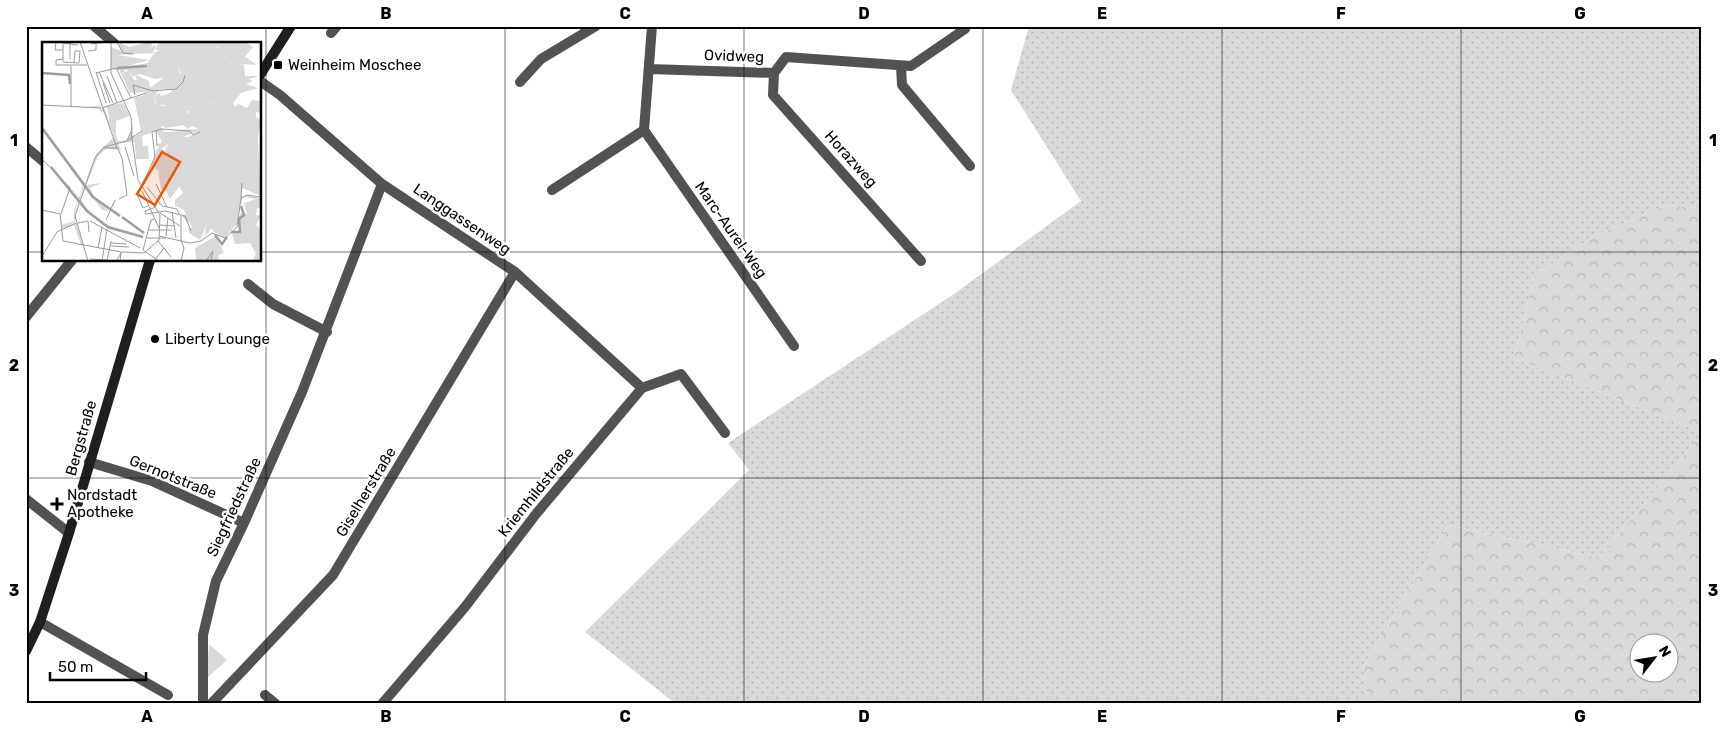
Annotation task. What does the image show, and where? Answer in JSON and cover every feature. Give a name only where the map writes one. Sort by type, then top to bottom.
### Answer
[{"type":"main road","points":[[261,73],[290,26]]},
{"type":"main road","name":"Bergstraße","points":[[26,651],[40,622],[69,533],[150,261]]},
{"type":"street","points":[[94,26],[113,42]]},
{"type":"street","points":[[520,82],[541,59],[596,26]]},
{"type":"street","points":[[552,190],[644,130],[652,26]]},
{"type":"street","name":"Ovidweg","points":[[649,70],[774,73],[786,58],[911,66],[965,29]]},
{"type":"street","points":[[901,66],[902,85],[970,166]]},
{"type":"street","name":"Horazweg","points":[[774,73],[774,95],[921,261]]},
{"type":"street","name":"Langgassenweg","points":[[261,82],[280,95],[382,184],[515,272],[642,388]]},
{"type":"street","name":"Marc-Aurel-Weg","points":[[644,130],[794,346]]},
{"type":"street","points":[[26,148],[42,160]]},
{"type":"street","name":"Siegfriedstraße","points":[[203,704],[204,635],[216,581],[244,523],[327,332],[382,184]]},
{"type":"street","points":[[26,317],[71,261]]},
{"type":"street","name":"Giselherstraße","points":[[211,704],[333,575],[515,272]]},
{"type":"street","points":[[248,284],[274,304],[327,332]]},
{"type":"street","points":[[642,388],[681,374],[725,433]]},
{"type":"street","name":"Kriemhildstraße","points":[[382,704],[465,607],[536,514],[642,388]]},
{"type":"street","name":"Gernotstraße","points":[[89,462],[152,482],[244,523]]},
{"type":"street","points":[[26,499],[69,533]]},
{"type":"street","points":[[40,622],[168,694]]},
{"type":"street","points":[[265,695],[276,704]]},
{"type":"green space","points":[[1029,26],[1701,26],[1701,208],[1666,205],[1594,236],[1534,276],[1514,358],[1701,432],[1701,435],[1599,558],[1448,525],[1363,667],[1368,704],[676,704],[585,632],[749,470],[728,443],[954,294],[1081,201],[1011,90]]},
{"type":"green space","points":[[1666,205],[1701,208],[1701,432],[1514,358],[1534,276],[1594,236]]},
{"type":"green space","points":[[1701,435],[1701,704],[1368,704],[1363,667],[1448,525],[1599,558]]},
{"type":"green space","points":[[209,644],[227,660],[207,678]]},
{"type":"place","name":"Weinheim Moschee","points":[[278,65]]},
{"type":"place","name":"Liberty Lounge","points":[[155,339]]},
{"type":"place","name":"Nordstadt Apotheke","points":[[57,504]]}]
